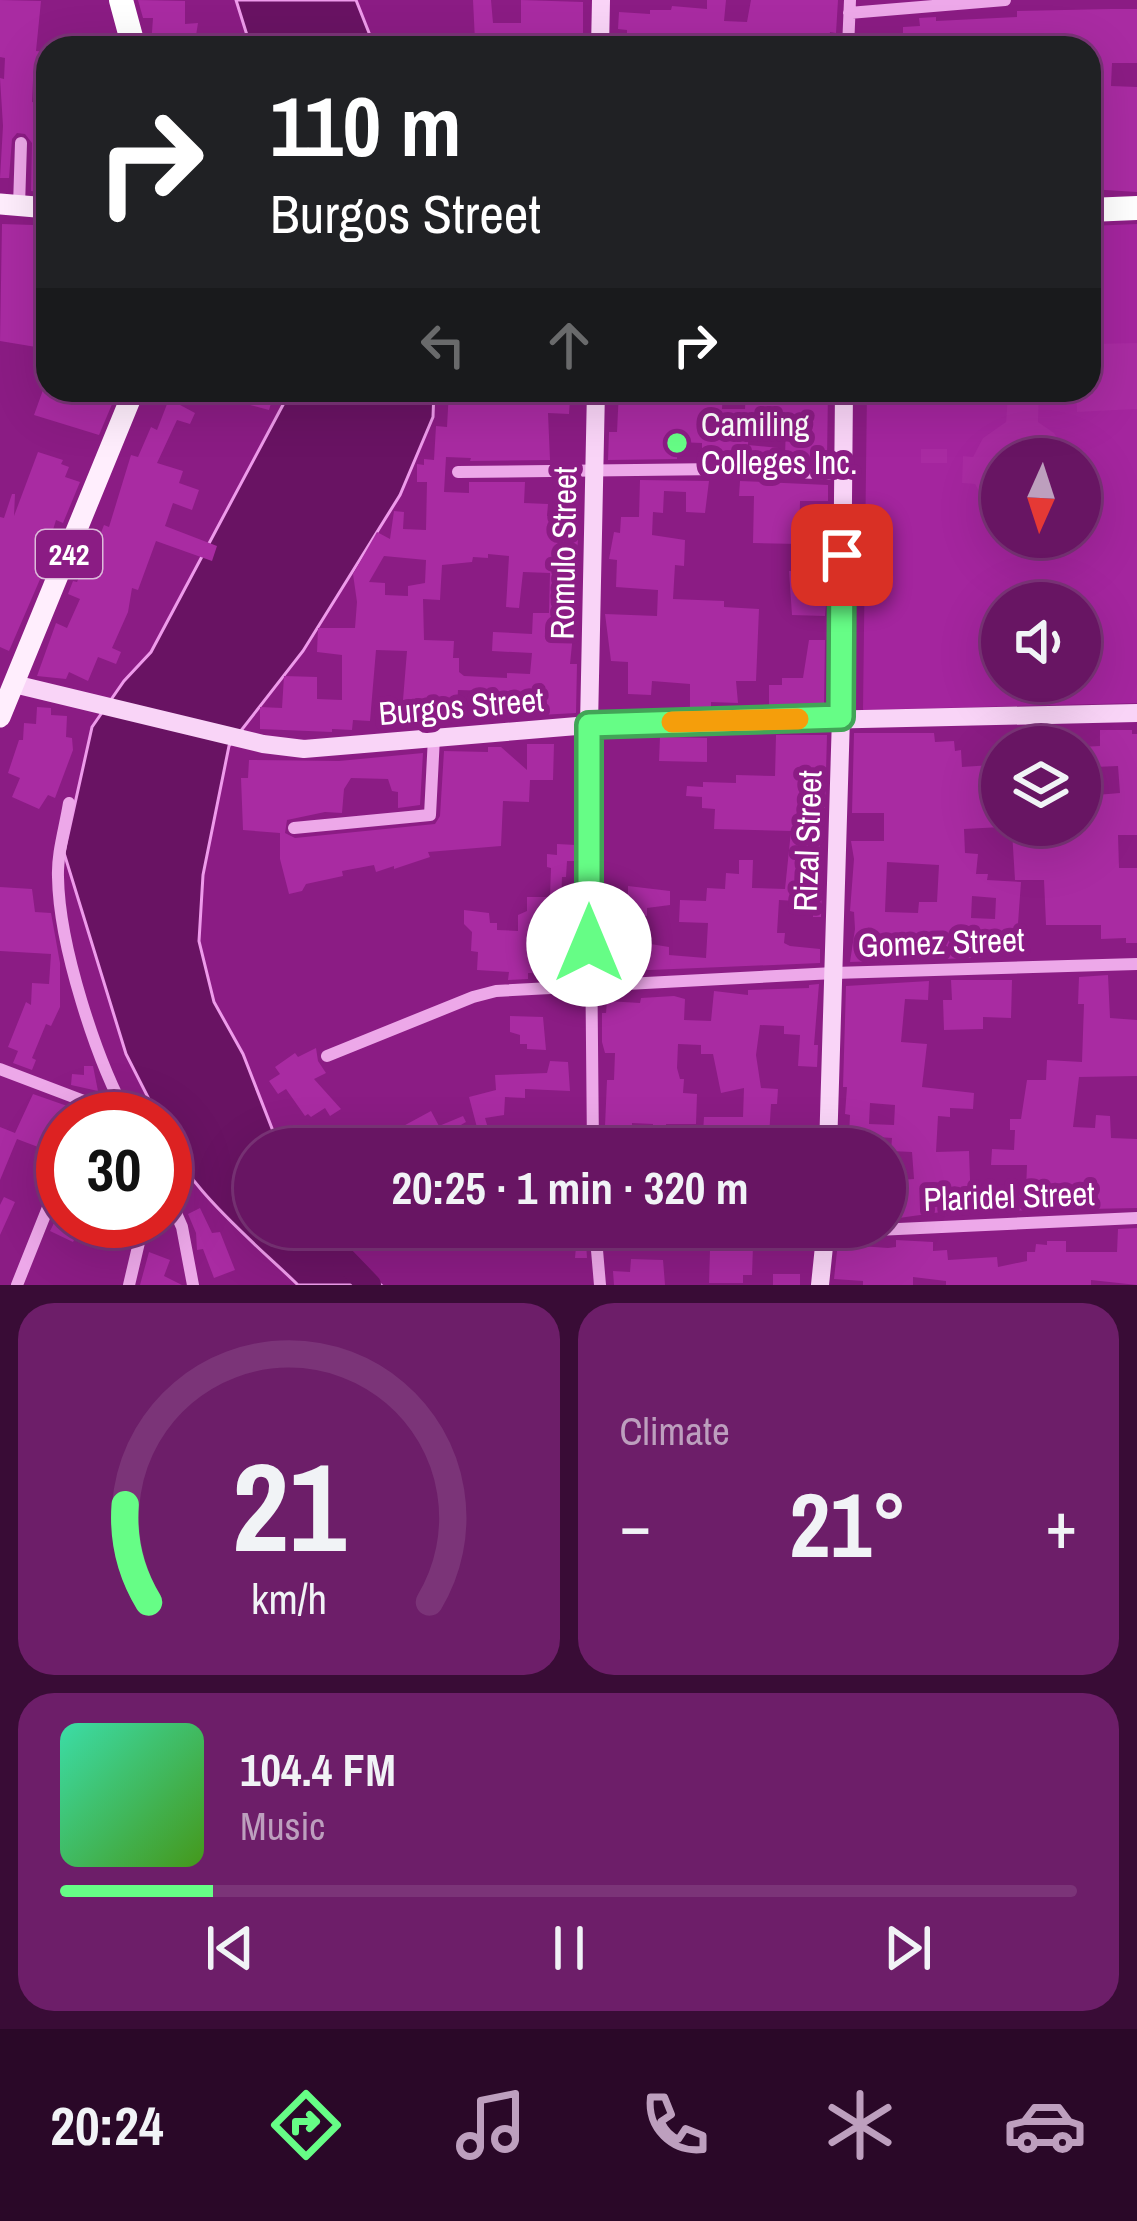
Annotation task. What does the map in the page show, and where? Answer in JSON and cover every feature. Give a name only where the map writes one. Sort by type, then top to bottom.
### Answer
[{"type":"highway","points":[[121,0],[131,36]]},
{"type":"highway","points":[[1101,210],[1137,208]]},
{"type":"main road","name":"242","points":[[0,718],[7,684],[129,402]]},
{"type":"street","points":[[601,36],[602,0]]},
{"type":"street","points":[[848,36],[849,6],[1006,0]]},
{"type":"street","points":[[9,205],[21,143]]},
{"type":"street","name":"Romulo Street","points":[[592,1128],[589,725],[596,402]]},
{"type":"street","name":"Rizal Street","points":[[829,1128],[841,717],[844,402]]},
{"type":"street","points":[[458,472],[843,474]]},
{"type":"street","name":"Burgos Street","points":[[7,684],[263,744],[331,749],[589,725],[1137,712]]},
{"type":"street","points":[[294,828],[430,815],[434,737]]},
{"type":"street","points":[[69,803],[58,878],[65,933],[116,1092]]},
{"type":"street","name":"Gomez Street","points":[[327,1056],[496,991],[834,973],[1137,964]]},
{"type":"street","points":[[0,1069],[60,1092]]},
{"type":"street","name":"Plaridel Street","points":[[906,1227],[1137,1218]]},
{"type":"street","points":[[16,1285],[36,1244]]},
{"type":"street","points":[[129,1285],[138,1248]]},
{"type":"street","points":[[186,1248],[193,1285]]},
{"type":"street","points":[[596,1248],[600,1285]]},
{"type":"street","points":[[820,1285],[823,1248]]},
{"type":"shaded area","points":[[236,0],[356,0],[370,36],[247,36]]},
{"type":"shaded area","points":[[1137,224],[1137,703],[863,710],[867,402],[1101,402],[1101,226]]},
{"type":"shaded area","points":[[284,402],[434,402],[433,417],[400,495],[303,651],[229,746],[203,875],[199,941],[214,1002],[243,1054],[272,1128],[234,1128],[234,1224],[192,1178],[192,1092],[145,1092],[126,1054],[64,853],[92,727],[151,652]]},
{"type":"shaded area","points":[[259,1248],[336,1248],[381,1285],[298,1285]]},
{"type":"building","points":[[0,0],[41,1],[32,102],[36,102],[36,192],[31,191],[32,143],[25,134],[17,133],[12,139],[9,178],[0,178],[0,78],[4,79],[5,58],[0,57]]},
{"type":"building","points":[[138,0],[185,1],[185,24],[198,23],[196,36],[152,36],[153,18],[143,18]]},
{"type":"building","points":[[473,0],[491,0],[493,23],[521,23],[521,0],[583,2],[583,36],[475,36]]},
{"type":"building","points":[[707,0],[726,0],[724,21],[747,22],[751,0],[838,0],[836,33],[830,36],[627,36],[627,30],[618,29],[619,12],[650,14],[650,10],[671,10],[672,6],[707,9]]},
{"type":"building","points":[[1137,9],[1137,63],[1112,63],[1111,86],[1137,87],[1137,192],[1101,190],[1101,36],[903,36],[903,27],[920,26],[919,18],[1017,17],[1017,11]]},
{"type":"building","points":[[2,224],[34,225],[36,347],[0,341]]},
{"type":"building","points":[[1137,343],[1137,409],[1077,412],[1077,402],[1101,402],[1101,344]]},
{"type":"building","points":[[39,402],[113,402],[99,435],[34,415]]},
{"type":"building","points":[[168,402],[195,413],[190,424],[177,420],[157,463],[183,471],[179,483],[199,490],[192,510],[173,503],[165,526],[217,546],[212,561],[156,541],[138,590],[132,588],[128,612],[112,648],[121,652],[116,664],[98,657],[88,681],[69,672],[66,679],[37,676],[56,623],[67,628],[80,599],[68,594],[73,581],[84,577],[104,525],[109,527],[131,455],[138,457],[151,427],[157,430]]},
{"type":"building","points":[[247,402],[271,402],[269,410]]},
{"type":"building","points":[[448,402],[570,402],[569,414],[548,413],[550,460],[446,457],[444,492],[469,493],[469,482],[525,482],[524,503],[548,504],[547,516],[580,515],[575,577],[568,576],[567,614],[575,615],[570,664],[577,664],[576,713],[505,717],[506,708],[488,707],[489,691],[458,690],[457,707],[403,700],[407,651],[376,650],[370,721],[353,720],[352,730],[332,732],[260,729],[260,707],[282,708],[284,676],[317,677],[317,699],[342,700],[342,655],[317,652],[318,628],[355,628],[353,574],[377,532],[390,539],[394,511],[404,512],[403,529],[426,530],[427,482],[417,482],[417,464],[434,460],[436,426],[447,427]],"holes":[[[488,554],[509,556],[506,607],[519,608],[523,572],[550,573],[549,613],[533,613],[532,634],[493,632],[492,651],[532,653],[530,674],[464,676],[459,672],[459,658],[453,658],[454,641],[424,640],[423,599],[440,600],[442,565],[472,562],[473,557],[488,558]],[[384,556],[426,560],[425,583],[408,586],[408,596],[385,595],[385,583],[369,582]]]},
{"type":"building","points":[[618,402],[722,402],[722,409],[745,409],[745,402],[828,402],[827,459],[785,457],[786,422],[749,418],[748,445],[779,448],[778,461],[702,455],[702,443],[678,442],[677,459],[608,460],[609,432],[617,432]]},
{"type":"building","points":[[1007,402],[1039,402],[1038,422],[1057,438],[983,438],[1006,422]]},
{"type":"building","points":[[981,442],[981,494],[975,484],[962,483],[963,456],[973,457]]},
{"type":"building","points":[[921,449],[947,449],[947,463],[921,463]]},
{"type":"building","points":[[38,452],[63,460],[61,464],[69,467],[65,477],[80,482],[63,523],[56,520],[44,570],[9,651],[0,647],[0,517],[4,518],[12,494],[14,516]]},
{"type":"building","points":[[640,480],[709,481],[705,513],[686,512],[686,492],[664,491],[663,513],[653,512],[652,535],[685,540],[684,566],[675,565],[673,599],[724,601],[724,607],[759,609],[756,681],[736,681],[738,703],[711,702],[711,709],[690,709],[690,684],[652,681],[651,695],[628,694],[628,662],[611,661],[605,614],[657,616],[658,590],[616,587],[617,560],[609,559],[621,517],[639,517]]},
{"type":"building","points":[[740,481],[828,485],[828,501],[800,501],[799,544],[753,543],[754,496],[739,496]]},
{"type":"building","points":[[789,571],[829,572],[825,616],[792,615]]},
{"type":"building","points":[[809,640],[825,640],[824,706],[769,708],[769,685],[782,685],[782,678],[803,678]]},
{"type":"building","points":[[37,707],[51,708],[51,715],[67,716],[66,737],[72,738],[73,750],[55,798],[48,795],[39,809],[12,797],[20,778],[8,773],[19,740],[23,740],[24,723],[36,724]]},
{"type":"building","points":[[1101,730],[1137,734],[1137,835],[1118,835],[1119,868],[1137,868],[1137,943],[1126,943],[1126,938],[1101,939],[1101,925],[1046,925],[1044,880],[1015,880],[1013,846],[1101,846],[1101,795],[1120,793],[1118,766],[1101,767]]},
{"type":"building","points":[[854,733],[934,733],[935,742],[954,741],[955,751],[961,750],[962,767],[981,766],[981,828],[964,829],[965,853],[978,854],[976,874],[988,874],[987,880],[1021,882],[1016,951],[1003,951],[1003,940],[977,938],[972,958],[850,962],[855,929],[850,911],[851,841],[884,841],[884,813],[852,813]],"holes":[[[887,862],[939,865],[937,902],[919,902],[918,913],[885,912]],[[972,896],[996,898],[995,919],[971,918]]]},
{"type":"building","points":[[776,735],[827,735],[825,808],[817,808],[816,839],[823,853],[821,917],[813,917],[813,902],[779,900],[777,933],[785,933],[784,943],[790,946],[820,949],[820,963],[602,972],[610,918],[601,912],[602,892],[628,894],[628,886],[670,891],[670,905],[647,908],[647,916],[639,916],[638,942],[669,947],[669,955],[706,958],[708,923],[679,922],[680,900],[706,901],[707,888],[725,889],[726,873],[739,874],[739,860],[753,860],[752,888],[785,889],[791,831],[714,829],[715,809],[702,808],[702,797],[686,796],[687,786],[703,787],[703,782],[736,783],[736,775],[775,776]]},
{"type":"building","points":[[660,737],[707,738],[707,762],[659,761]]},
{"type":"building","points":[[527,744],[554,744],[553,780],[530,780],[529,802],[503,801],[501,846],[428,852],[430,857],[376,872],[374,865],[342,871],[343,876],[306,884],[302,891],[289,894],[280,859],[280,833],[243,830],[241,778],[248,778],[249,760],[339,761],[423,753],[420,805],[398,808],[398,792],[392,791],[388,779],[351,778],[344,789],[342,813],[287,820],[285,833],[295,838],[435,824],[440,816],[444,751],[488,752],[488,747],[501,747],[527,770]]},
{"type":"building","points":[[557,844],[576,845],[576,861],[567,861],[566,877],[562,877],[561,903],[571,903],[571,911],[578,911],[577,935],[571,935],[571,963],[541,962],[534,966],[534,973],[528,973],[528,979],[508,980],[509,972],[477,970],[478,952],[471,951],[472,932],[464,924],[464,910],[489,913],[497,930],[518,931],[518,915],[527,911],[527,897],[550,897],[547,854],[557,855]]},
{"type":"building","points":[[0,887],[32,889],[35,912],[51,913],[60,963],[60,1007],[51,1026],[46,1024],[32,1070],[13,1063],[18,1051],[8,1047],[26,1002],[31,1005],[32,983],[49,984],[51,954],[0,951]]},
{"type":"building","points":[[1108,975],[1110,1018],[1137,1020],[1137,1076],[1079,1077],[1073,1127],[1095,1128],[1096,1115],[1110,1116],[1111,1138],[1137,1139],[1137,1208],[992,1211],[993,1190],[1026,1191],[1027,1165],[991,1165],[992,1149],[1014,1150],[1010,1119],[1021,1119],[1027,1080],[1046,1080],[1047,1060],[1082,1062],[1084,1004],[1078,1004],[1079,977]]},
{"type":"building","points":[[951,980],[1012,980],[1011,1018],[983,1017],[983,1029],[944,1030],[943,1000],[952,1000]]},
{"type":"building","points":[[929,981],[928,1000],[905,999],[901,1042],[927,1044],[922,1087],[974,1093],[973,1109],[950,1108],[950,1117],[938,1116],[936,1152],[969,1151],[971,1207],[940,1208],[941,1212],[906,1217],[906,1180],[914,1179],[912,1152],[906,1152],[906,1128],[849,1128],[847,1087],[843,1087],[846,986]],"holes":[[[870,1103],[895,1105],[894,1125],[869,1124]]]},
{"type":"building","points":[[819,984],[817,1067],[798,1066],[800,1035],[784,1034],[784,1026],[760,1025],[756,1055],[761,1088],[778,1089],[777,1104],[771,1104],[770,1128],[703,1128],[704,1117],[743,1117],[744,1088],[721,1093],[713,1054],[701,1054],[701,1045],[678,1044],[683,1093],[697,1094],[696,1124],[605,1126],[607,1080],[614,1080],[615,1053],[605,1053],[602,1042],[607,1001],[640,1003],[641,998],[674,996],[685,999],[684,1020],[711,1021],[714,991],[748,995],[748,990]]},
{"type":"building","points":[[510,1016],[543,1017],[546,1050],[520,1044],[520,1035],[510,1032]]},
{"type":"building","points":[[316,1048],[326,1073],[314,1079],[341,1109],[330,1116],[325,1108],[305,1116],[286,1089],[278,1094],[269,1081],[280,1074],[275,1067],[295,1053],[298,1057]]},
{"type":"building","points":[[550,1061],[568,1062],[570,1091],[525,1089],[525,1098],[505,1097],[504,1115],[485,1118],[488,1128],[477,1128],[469,1097],[496,1090],[495,1075],[547,1073]]},
{"type":"building","points":[[84,1066],[93,1066],[98,1091],[71,1085],[72,1074],[84,1075]]},
{"type":"building","points":[[36,1095],[36,1146],[17,1139],[0,1180],[0,1127],[15,1133]]},
{"type":"building","points":[[431,1111],[439,1126],[463,1116],[466,1122],[456,1128],[400,1128]]},
{"type":"building","points":[[4,1197],[15,1202],[0,1235],[0,1205]]},
{"type":"building","points":[[200,1208],[212,1233],[220,1232],[235,1270],[214,1278],[203,1249],[197,1250],[192,1212]]},
{"type":"building","points":[[1137,1228],[1137,1285],[1091,1280],[1091,1285],[946,1285],[946,1281],[913,1277],[913,1285],[863,1285],[863,1281],[834,1279],[837,1248],[906,1248],[906,1241],[933,1242],[933,1251],[947,1250],[948,1260],[997,1257],[998,1267],[1027,1261],[1027,1252],[1035,1252],[1036,1244],[1047,1245],[1047,1241],[1066,1241],[1066,1252],[1117,1252],[1118,1229]]},
{"type":"building","points":[[576,1248],[586,1248],[587,1258],[575,1258]]},
{"type":"building","points":[[753,1248],[752,1275],[743,1275],[743,1283],[709,1283],[710,1250]]},
{"type":"building","points":[[149,1252],[170,1260],[164,1276],[182,1285],[140,1285]]},
{"type":"building","points":[[631,1259],[663,1260],[665,1285],[614,1285],[613,1271],[630,1272]]},
{"type":"building","points":[[773,1274],[800,1274],[800,1285],[773,1285]]},
{"type":"waterway","points":[[333,1248],[369,1285]]},
{"type":"slow traffic","points":[[672,722],[798,719]]},
{"type":"place","name":"Camiling Colleges Inc.","points":[[677,443]]},
{"type":"route","points":[[589,944],[589,725],[841,717],[842,555]]}]
